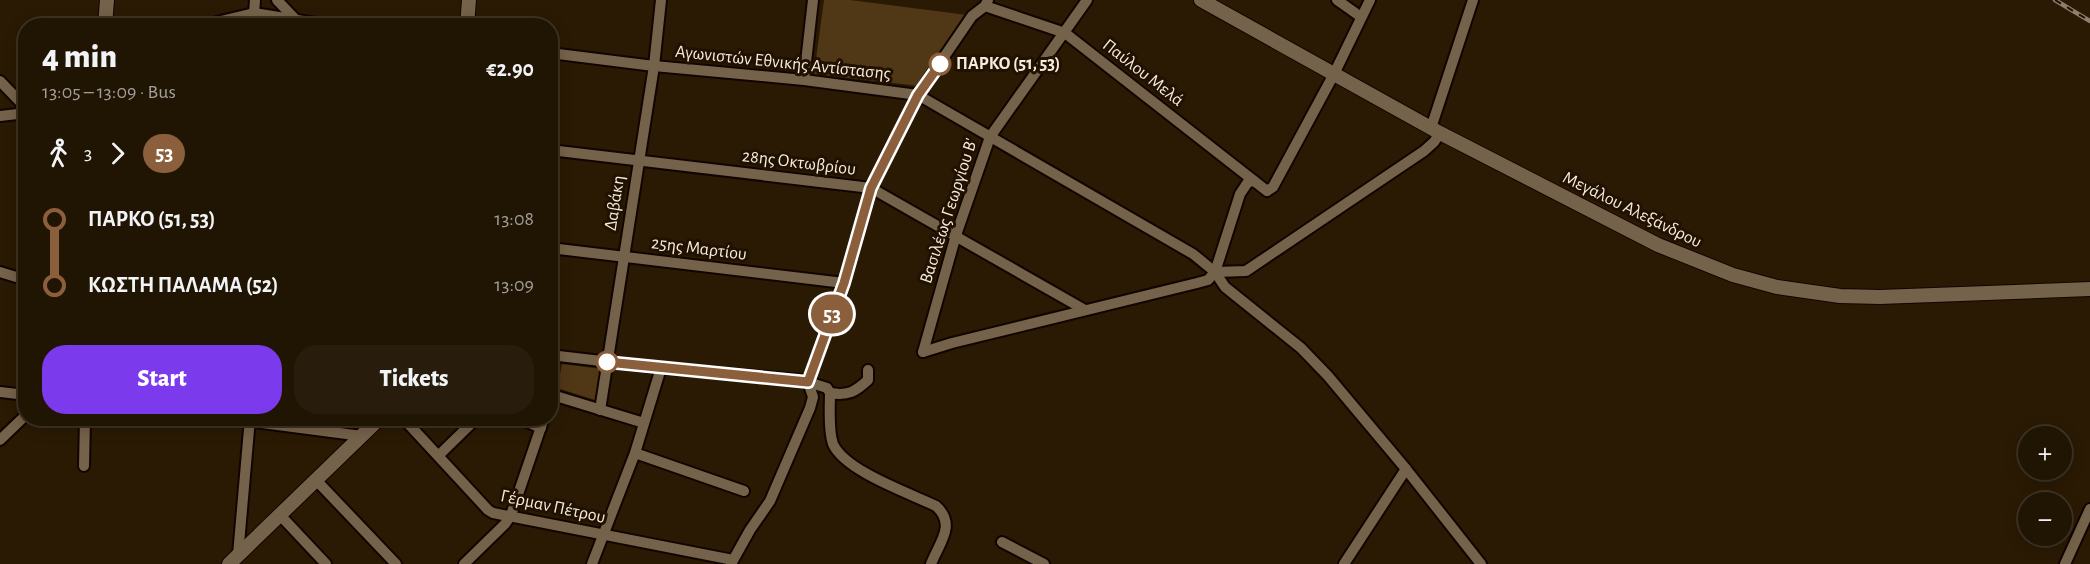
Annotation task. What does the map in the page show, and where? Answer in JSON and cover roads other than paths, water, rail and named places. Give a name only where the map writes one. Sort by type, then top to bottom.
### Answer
[{"type":"street","points":[[106,18],[107,0]]},
{"type":"street","points":[[254,13],[255,0]]},
{"type":"street","points":[[276,0],[292,18]]},
{"type":"street","points":[[467,18],[469,0]]},
{"type":"street","name":"Δαβάκη","points":[[600,410],[654,66],[661,0]]},
{"type":"street","points":[[804,80],[813,0]]},
{"type":"street","name":"Βασιλέως Γεωργίου Β'","points":[[1085,310],[923,352],[956,235],[990,137],[1087,0]]},
{"type":"street","name":"Μεγάλου Αλεξάνδρου","points":[[1201,0],[1435,130],[1668,250],[1733,275],[1777,287],[1840,296],[1880,297],[2090,289]]},
{"type":"street","points":[[1337,0],[1361,17]]},
{"type":"street","points":[[1334,74],[1370,0]]},
{"type":"street","points":[[1215,272],[1246,270],[1424,151],[1434,142],[1435,130],[1473,0]]},
{"type":"street","points":[[732,562],[770,501],[810,408],[813,397],[808,382],[844,283],[871,188],[918,95],[972,16],[987,3]]},
{"type":"street","name":"Παύλου Μελά","points":[[987,3],[1065,33],[1267,191],[1273,187],[1334,74]]},
{"type":"street","points":[[233,18],[254,13],[275,18]]},
{"type":"street","name":"Αγωνιστών Εθνικής Αντίστασης","points":[[558,54],[654,66],[804,80],[918,95],[1193,254],[1215,272],[1224,287],[1301,348],[1328,376],[1481,564]]},
{"type":"street","points":[[0,81],[18,100]]},
{"type":"street","points":[[0,116],[18,114]]},
{"type":"street","name":"28ης Οκτωβρίου","points":[[558,151],[871,188],[1085,310]]},
{"type":"street","points":[[1085,310],[1208,280],[1215,272],[1240,194],[1248,182],[1254,181]]},
{"type":"street","name":"25ης Μαρτίου","points":[[558,249],[844,283]]},
{"type":"street","points":[[0,272],[18,278]]},
{"type":"street","points":[[558,356],[808,382],[827,388],[830,393],[830,433],[838,453],[861,471],[936,506],[942,512],[946,519],[946,532],[931,564]]},
{"type":"street","points":[[592,564],[635,453],[661,368]]},
{"type":"street","points":[[830,393],[844,395],[855,392],[868,380],[868,370]]},
{"type":"street","points":[[0,392],[18,394]]},
{"type":"street","points":[[558,398],[644,423]]},
{"type":"street","points":[[0,440],[18,423]]},
{"type":"street","points":[[84,465],[85,426]]},
{"type":"street","points":[[234,559],[249,426]]},
{"type":"street","points":[[292,426],[362,436]]},
{"type":"street","points":[[234,559],[372,426]]},
{"type":"street","name":"Γέρμαν Πέτρου","points":[[411,426],[488,510],[501,515],[732,562]]},
{"type":"street","points":[[439,455],[469,426]]},
{"type":"street","points":[[464,564],[506,524],[541,426]]},
{"type":"street","points":[[635,453],[744,491]]},
{"type":"street","points":[[1344,564],[1406,469]]},
{"type":"street","points":[[316,480],[396,564]]},
{"type":"street","points":[[2065,564],[2090,509]]},
{"type":"street","points":[[280,515],[326,564]]},
{"type":"street","points":[[1002,542],[1044,564]]},
{"type":"railway","points":[[2055,0],[2090,21]]},
{"type":"place","name":"ΠΑΡΚΟ (51, 53)","points":[[940,64]]}]
